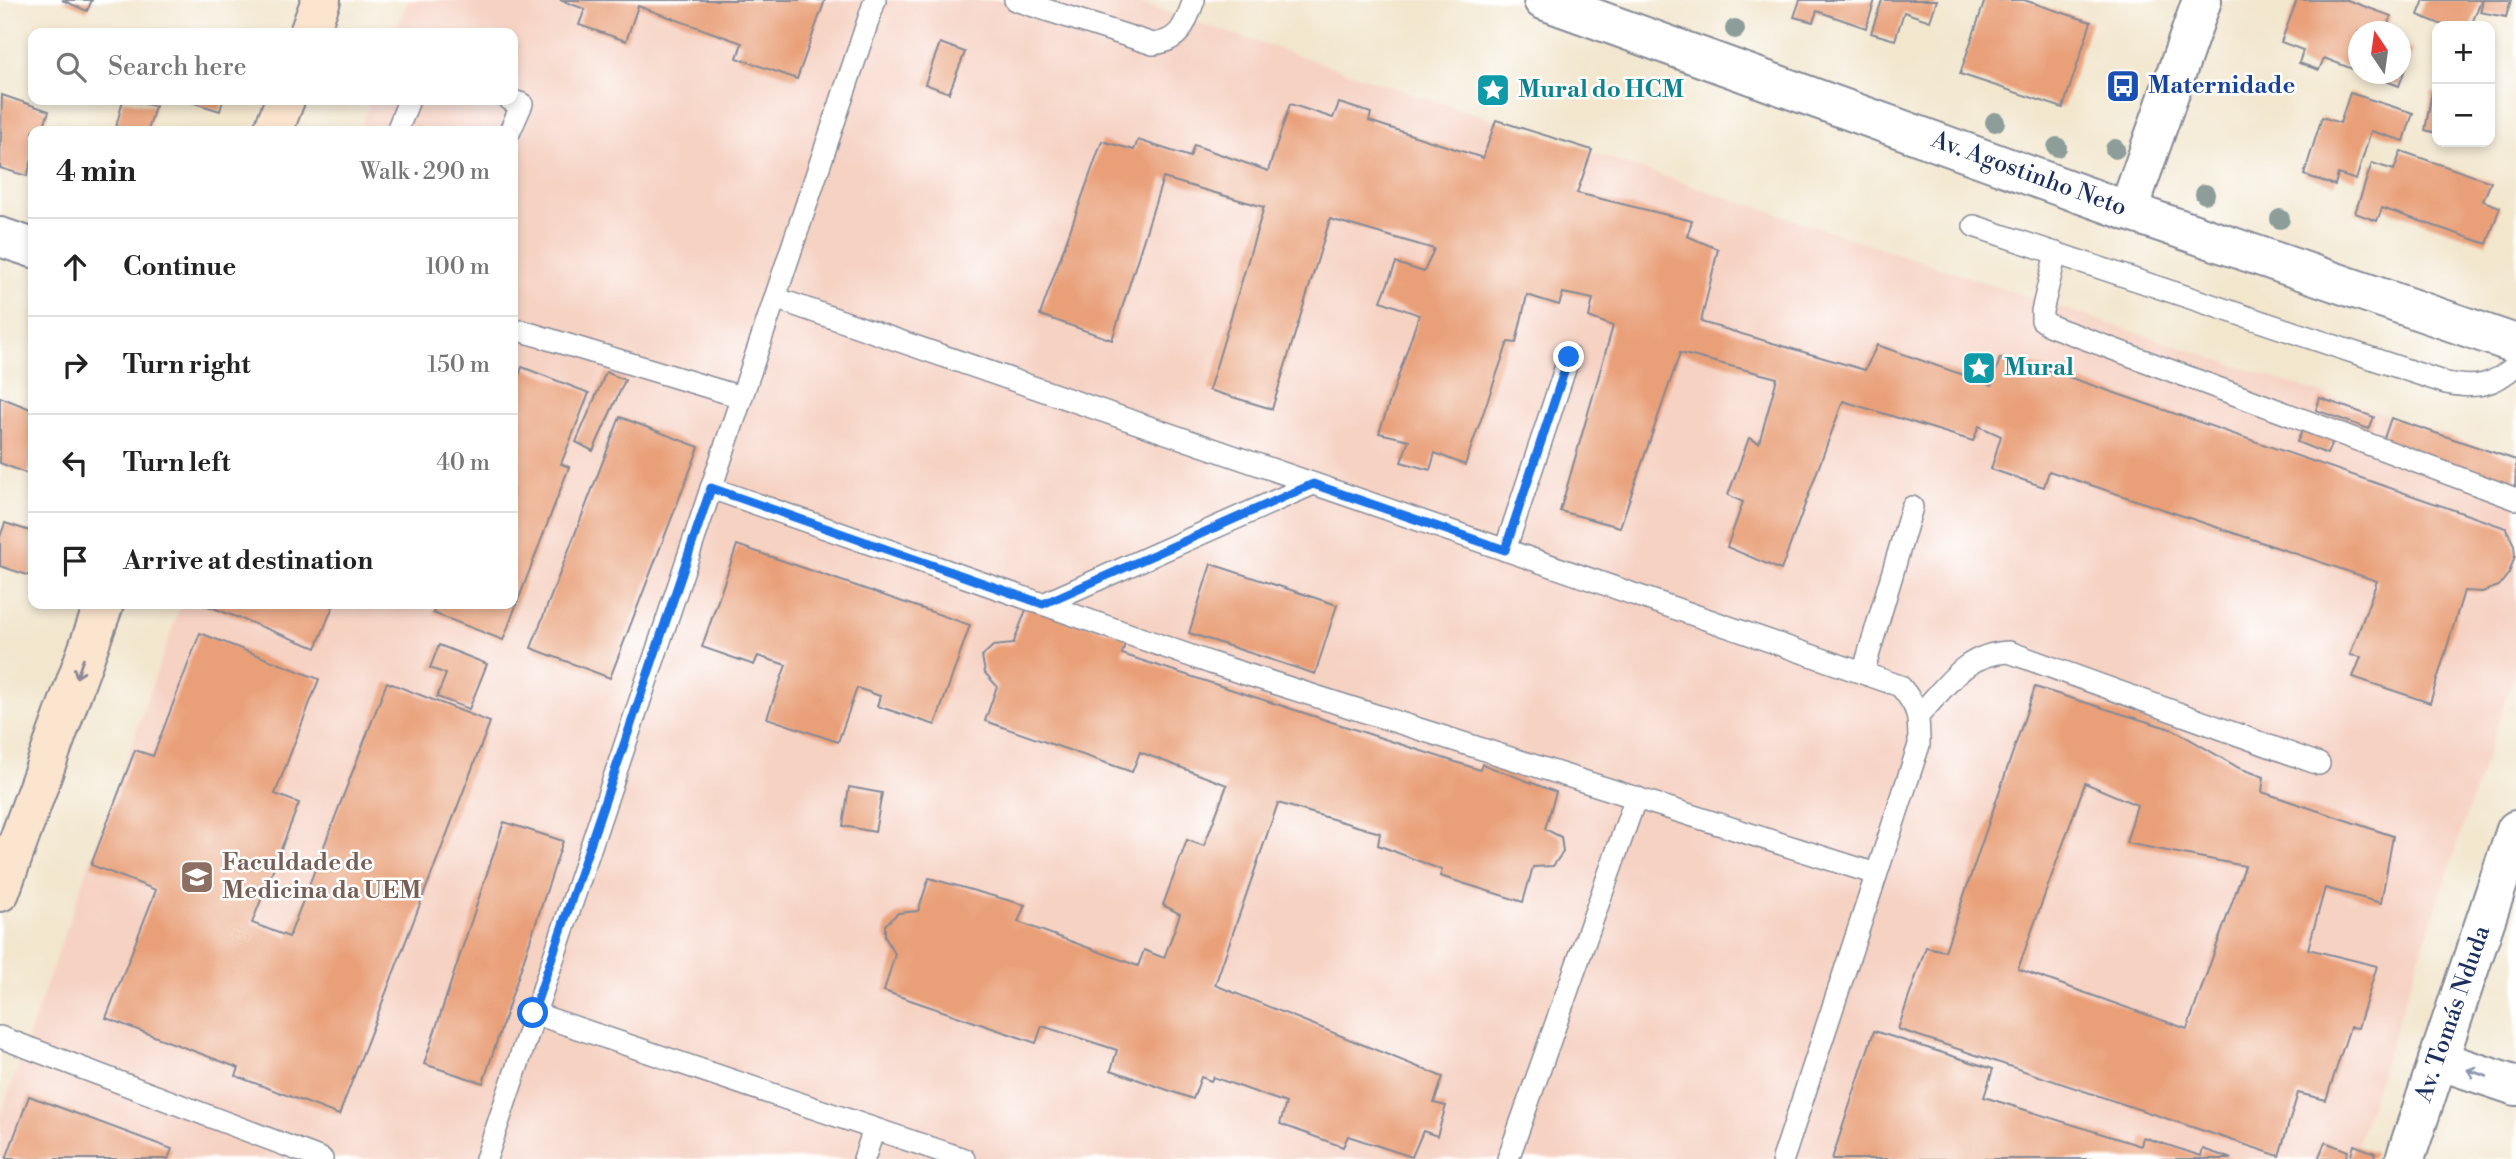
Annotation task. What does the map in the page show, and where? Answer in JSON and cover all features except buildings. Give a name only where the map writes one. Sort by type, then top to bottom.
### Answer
[{"type":"street","name":"Av. Agostinho Neto","points":[[1543,0],[1593,7],[2128,211],[2516,345]]},
{"type":"street","points":[[2128,211],[2202,0]]},
{"type":"street","points":[[275,126],[283,105]]},
{"type":"street","points":[[0,237],[28,246]]},
{"type":"street","points":[[0,892],[102,609]]},
{"type":"street","name":"Av. Tomás Nduda","points":[[2405,1159],[2516,830]]},
{"type":"street","points":[[2438,1060],[2516,1086]]},
{"type":"lane","points":[[486,1159],[875,0]]},
{"type":"lane","points":[[1015,0],[1153,44],[1168,42],[1184,29],[1194,0]]},
{"type":"lane","points":[[512,126],[522,104],[518,103]]},
{"type":"lane","points":[[399,126],[407,105]]},
{"type":"lane","points":[[1974,226],[2446,383],[2470,388],[2488,385],[2516,365]]},
{"type":"lane","points":[[2056,253],[2042,311],[2042,320],[2051,326],[2516,499]]},
{"type":"lane","points":[[775,298],[1900,686],[1912,700],[1919,715],[1919,745],[1783,1159]]},
{"type":"lane","points":[[522,331],[741,397]]},
{"type":"lane","points":[[1505,550],[1569,357]]},
{"type":"lane","points":[[1043,604],[1313,484]]},
{"type":"lane","points":[[711,488],[1211,663],[1876,874]]},
{"type":"lane","points":[[1863,673],[1912,507]]},
{"type":"lane","points":[[1919,715],[1970,662],[1987,653],[2009,652],[2319,764]]},
{"type":"lane","points":[[1508,1159],[1636,797]]},
{"type":"lane","points":[[533,1013],[964,1159]]},
{"type":"lane","points":[[0,1037],[322,1159]]},
{"type":"lane","points":[[864,1159],[874,1129]]},
{"type":"shaded area","points":[[408,0],[1130,0],[2516,458],[2516,668],[2352,1159],[0,1159],[0,1117],[179,609],[518,609],[518,126],[361,126],[368,105],[518,105],[518,28],[397,28]]},
{"type":"place","name":"Maternidade","points":[[2123,86]]},
{"type":"place","name":"Mural do HCM","points":[[1493,90]]},
{"type":"place","name":"Mural","points":[[1979,368]]},
{"type":"place","name":"Faculdade de Medicina da UEM","points":[[197,877]]},
{"type":"route","points":[[533,1013],[711,488],[1043,604],[1313,484],[1505,550],[1569,357]]}]
